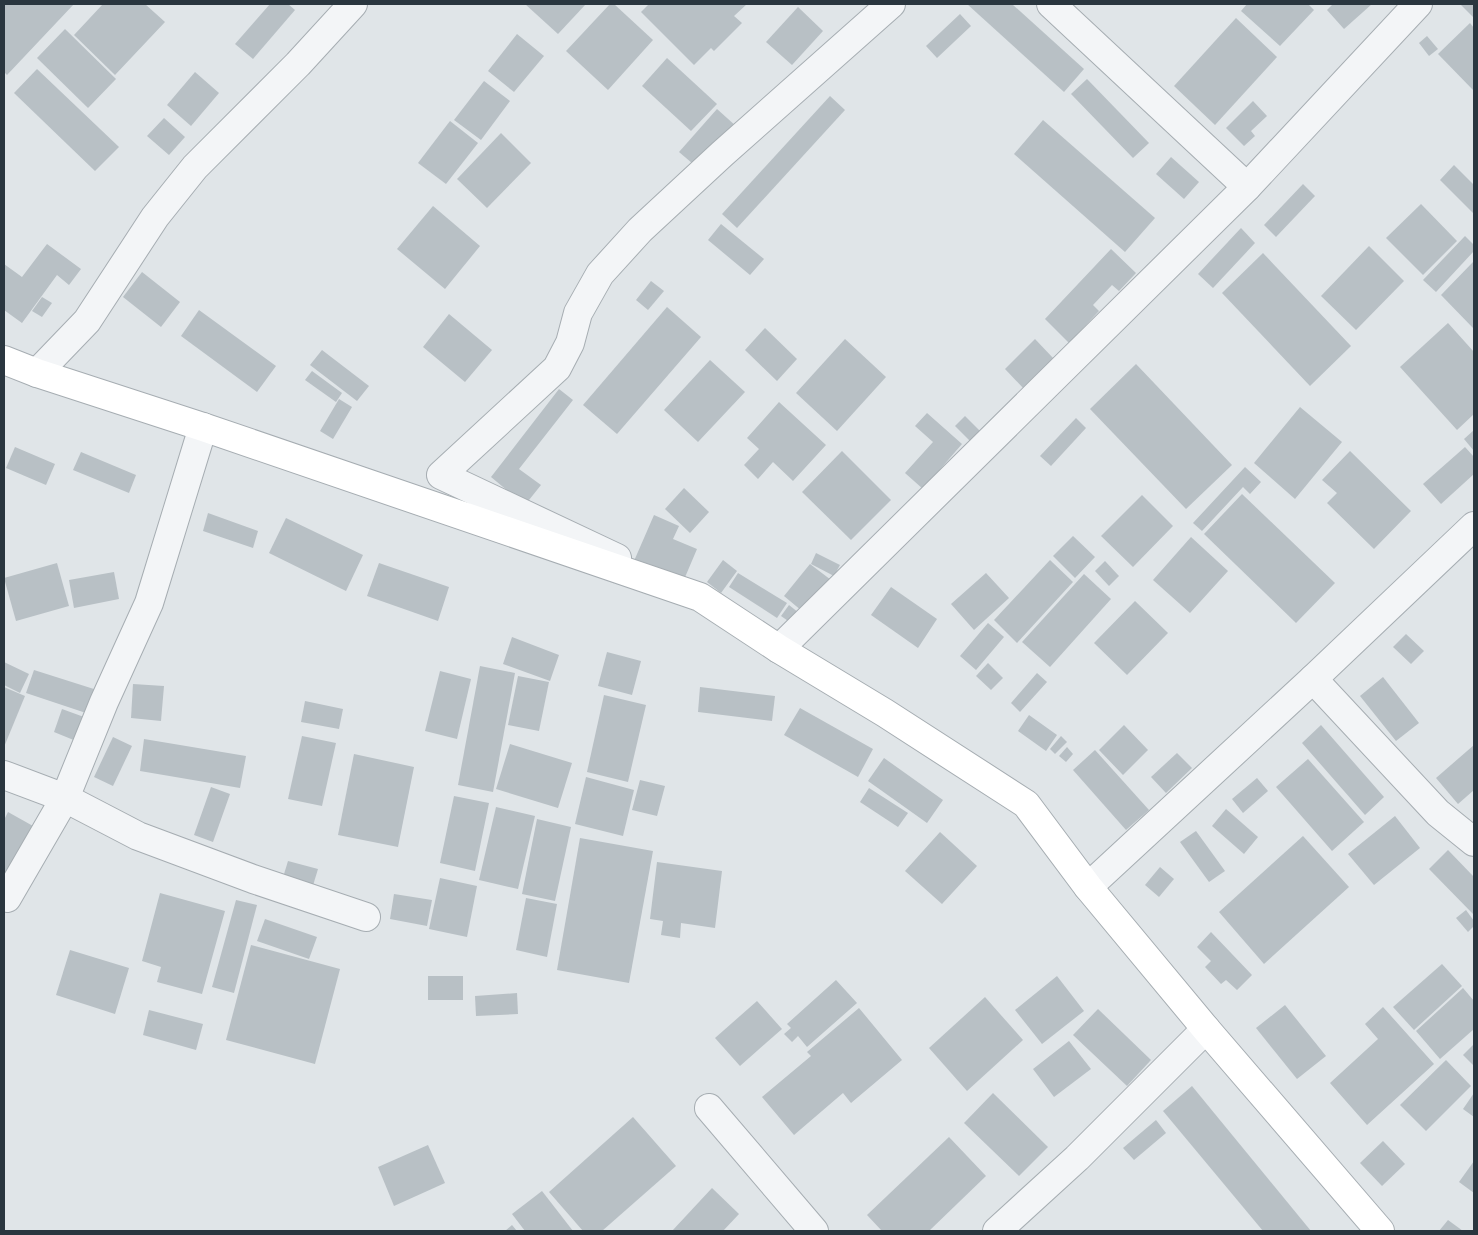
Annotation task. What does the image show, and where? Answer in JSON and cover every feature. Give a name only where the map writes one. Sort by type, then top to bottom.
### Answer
[{"type":"street","points":[[37,374],[87,321],[155,217],[195,167],[298,64],[353,4]]},
{"type":"street","points":[[891,4],[722,154],[640,230],[600,274],[578,313],[570,343],[557,368],[441,475],[700,597],[778,649],[885,713],[1026,804],[1088,887],[1206,1029],[1380,1231]]},
{"type":"street","points":[[1051,4],[1247,187]]},
{"type":"street","points":[[778,649],[1247,187],[1418,4]]},
{"type":"street","points":[[4,360],[37,374],[203,427],[700,597]]},
{"type":"street","points":[[7,898],[65,798],[104,702],[148,603],[203,427]]},
{"type":"street","points":[[1088,887],[1313,679],[1474,526]]},
{"type":"street","points":[[1313,679],[1438,813],[1474,842]]},
{"type":"street","points":[[4,775],[65,798],[138,836],[252,880],[366,917]]},
{"type":"street","points":[[997,1231],[1077,1158],[1206,1029]]},
{"type":"street","points":[[709,1108],[814,1231]]},
{"type":"building","points":[[4,4],[74,4],[7,75],[4,72]]},
{"type":"building","points":[[103,4],[145,4],[165,22],[115,75],[74,35]]},
{"type":"building","points":[[270,4],[288,4],[295,10],[253,59],[235,44]]},
{"type":"building","points":[[525,4],[586,4],[558,34]]},
{"type":"building","points":[[610,4],[614,4],[653,40],[608,90],[566,51]]},
{"type":"building","points":[[649,4],[747,4],[734,16],[742,23],[714,51],[711,48],[694,65],[641,12]]},
{"type":"building","points":[[967,4],[1012,4],[1084,69],[1064,92]]},
{"type":"building","points":[[1247,4],[1308,4],[1314,10],[1280,46],[1241,11]]},
{"type":"building","points":[[1333,4],[1372,4],[1344,29],[1327,10]]},
{"type":"building","points":[[1460,4],[1474,4],[1474,18]]},
{"type":"building","points":[[798,7],[823,31],[792,65],[766,42]]},
{"type":"building","points":[[960,14],[971,26],[937,58],[926,46]]},
{"type":"building","points":[[1236,18],[1277,57],[1215,125],[1174,86]]},
{"type":"building","points":[[1470,23],[1474,28],[1474,91],[1438,54]]},
{"type":"building","points":[[65,29],[116,79],[88,108],[37,58]]},
{"type":"building","points":[[517,34],[544,56],[514,92],[488,71]]},
{"type":"building","points":[[1427,36],[1438,49],[1429,56],[1419,43]]},
{"type":"building","points":[[667,58],[717,104],[691,131],[642,86]]},
{"type":"building","points":[[37,69],[119,147],[95,171],[14,93]]},
{"type":"building","points":[[195,72],[219,93],[191,126],[167,105]]},
{"type":"building","points":[[1087,79],[1149,143],[1133,158],[1071,94]]},
{"type":"building","points":[[484,81],[510,101],[481,140],[454,120]]},
{"type":"building","points":[[830,96],[845,110],[737,228],[722,214]]},
{"type":"building","points":[[1253,101],[1267,116],[1251,131],[1255,136],[1244,146],[1226,128]]},
{"type":"building","points":[[717,109],[737,127],[699,169],[679,152]]},
{"type":"building","points":[[164,118],[185,137],[169,155],[147,136]]},
{"type":"building","points":[[1043,120],[1155,218],[1125,252],[1014,154]]},
{"type":"building","points":[[450,121],[478,143],[446,184],[418,163]]},
{"type":"building","points":[[501,133],[531,163],[487,208],[457,179]]},
{"type":"building","points":[[1171,157],[1199,182],[1184,199],[1156,174]]},
{"type":"building","points":[[1454,165],[1474,185],[1474,214],[1440,180]]},
{"type":"building","points":[[1303,184],[1315,196],[1276,237],[1264,225]]},
{"type":"building","points":[[1421,204],[1457,241],[1423,275],[1386,238]]},
{"type":"building","points":[[433,206],[480,246],[445,289],[397,249]]},
{"type":"building","points":[[721,224],[764,259],[750,275],[708,240]]},
{"type":"building","points":[[1241,228],[1255,243],[1213,288],[1198,274]]},
{"type":"building","points":[[1465,236],[1474,245],[1474,251],[1436,292],[1423,280]]},
{"type":"building","points":[[47,244],[81,269],[69,285],[57,275],[22,323],[4,310],[4,264],[22,277]]},
{"type":"building","points":[[1369,246],[1404,281],[1356,330],[1321,296]]},
{"type":"building","points":[[1111,249],[1136,273],[1119,291],[1112,285],[1093,305],[1099,311],[1069,343],[1045,319]]},
{"type":"building","points":[[1263,253],[1351,346],[1310,386],[1222,293]]},
{"type":"building","points":[[1474,261],[1474,329],[1441,295]]},
{"type":"building","points":[[142,272],[180,302],[161,327],[123,297]]},
{"type":"building","points":[[651,281],[664,291],[648,310],[636,300]]},
{"type":"building","points":[[42,297],[52,303],[42,317],[32,311]]},
{"type":"building","points":[[667,307],[701,337],[617,434],[583,405]]},
{"type":"building","points":[[199,310],[276,366],[257,392],[181,336]]},
{"type":"building","points":[[449,314],[492,350],[465,382],[423,347]]},
{"type":"building","points":[[1448,323],[1474,352],[1474,414],[1457,430],[1400,367]]},
{"type":"building","points":[[765,328],[797,359],[777,381],[745,350]]},
{"type":"building","points":[[845,339],[886,377],[837,431],[796,393]]},
{"type":"building","points":[[1035,339],[1054,359],[1024,389],[1005,369]]},
{"type":"building","points":[[322,350],[369,386],[357,401],[310,365]]},
{"type":"building","points":[[710,360],[745,392],[698,442],[664,410]]},
{"type":"building","points":[[1136,364],[1232,465],[1186,509],[1090,409]]},
{"type":"building","points":[[312,371],[342,393],[336,402],[305,380]]},
{"type":"building","points":[[559,389],[573,400],[519,469],[541,485],[525,505],[491,477]]},
{"type":"building","points":[[339,399],[352,407],[333,439],[320,431]]},
{"type":"building","points":[[779,402],[826,445],[793,481],[773,462],[758,479],[744,465],[759,449],[747,438]]},
{"type":"building","points":[[1300,407],[1342,442],[1295,499],[1254,463]]},
{"type":"building","points":[[927,413],[962,444],[923,489],[905,473],[933,442],[915,426]]},
{"type":"building","points":[[965,416],[980,431],[970,441],[955,426]]},
{"type":"building","points":[[1076,418],[1086,428],[1051,466],[1040,456]]},
{"type":"building","points":[[1474,430],[1474,451],[1464,439]]},
{"type":"building","points":[[15,447],[55,464],[46,485],[6,468]]},
{"type":"building","points":[[1465,447],[1474,457],[1474,474],[1441,504],[1423,484]]},
{"type":"building","points":[[842,451],[891,500],[851,540],[802,492]]},
{"type":"building","points":[[1350,451],[1411,511],[1374,549],[1327,503],[1337,493],[1322,480]]},
{"type":"building","points":[[81,452],[136,475],[129,493],[73,470]]},
{"type":"building","points":[[1245,467],[1261,482],[1250,494],[1243,487],[1202,531],[1193,523]]},
{"type":"building","points":[[684,488],[709,512],[690,533],[665,509]]},
{"type":"building","points":[[1242,494],[1335,583],[1296,623],[1204,534]]},
{"type":"building","points":[[1142,495],[1173,526],[1133,567],[1101,536]]},
{"type":"building","points":[[208,513],[258,531],[253,548],[203,531]]},
{"type":"building","points":[[654,515],[679,526],[673,539],[697,549],[683,582],[634,561]]},
{"type":"building","points":[[286,518],[363,555],[346,591],[269,553]]},
{"type":"building","points":[[1073,536],[1095,557],[1075,578],[1053,556]]},
{"type":"building","points":[[1191,537],[1228,571],[1190,613],[1153,580]]},
{"type":"building","points":[[816,553],[840,565],[834,576],[811,564]]},
{"type":"building","points":[[723,560],[737,571],[721,593],[707,582]]},
{"type":"building","points":[[1050,560],[1073,582],[1017,643],[994,620]]},
{"type":"building","points":[[1105,561],[1119,576],[1109,586],[1095,571]]},
{"type":"building","points":[[57,563],[69,606],[16,621],[4,578]]},
{"type":"building","points":[[379,563],[449,587],[438,621],[367,596]]},
{"type":"building","points":[[810,564],[835,583],[827,593],[820,588],[802,611],[784,596]]},
{"type":"building","points":[[114,572],[119,599],[74,608],[69,580]]},
{"type":"building","points":[[738,573],[787,603],[777,618],[729,587]]},
{"type":"building","points":[[986,573],[1009,598],[974,630],[951,604]]},
{"type":"building","points":[[1084,574],[1111,599],[1050,667],[1022,642]]},
{"type":"building","points":[[891,587],[937,619],[918,648],[871,615]]},
{"type":"building","points":[[1135,601],[1168,633],[1127,675],[1094,643]]},
{"type":"building","points":[[789,605],[799,613],[791,623],[781,616]]},
{"type":"building","points":[[988,623],[1004,637],[976,670],[960,656]]},
{"type":"building","points":[[1406,634],[1424,651],[1411,664],[1393,647]]},
{"type":"building","points":[[512,637],[559,655],[550,681],[503,664]]},
{"type":"building","points":[[607,652],[641,661],[632,695],[598,686]]},
{"type":"building","points":[[4,662],[29,674],[20,693],[4,685]]},
{"type":"building","points":[[988,663],[1003,678],[991,690],[976,676]]},
{"type":"building","points":[[480,666],[515,673],[493,792],[458,785]]},
{"type":"building","points":[[34,670],[97,690],[89,714],[26,693]]},
{"type":"building","points":[[440,671],[471,679],[457,739],[425,731]]},
{"type":"building","points":[[1037,673],[1047,682],[1020,712],[1011,703]]},
{"type":"building","points":[[518,676],[549,682],[539,731],[508,725]]},
{"type":"building","points":[[1383,677],[1419,723],[1396,741],[1360,696]]},
{"type":"building","points":[[133,684],[164,686],[161,721],[131,718]]},
{"type":"building","points":[[4,687],[25,696],[4,747]]},
{"type":"building","points":[[700,687],[775,696],[772,721],[698,712]]},
{"type":"building","points":[[604,695],[646,705],[628,782],[587,772]]},
{"type":"building","points":[[305,701],[343,709],[339,729],[301,722]]},
{"type":"building","points":[[800,708],[873,749],[858,777],[784,735]]},
{"type":"building","points":[[62,709],[84,717],[76,741],[54,732]]},
{"type":"building","points":[[1029,715],[1057,735],[1046,751],[1018,731]]},
{"type":"building","points":[[1124,725],[1148,750],[1123,775],[1099,750]]},
{"type":"building","points":[[1321,725],[1384,797],[1365,815],[1302,743]]},
{"type":"building","points":[[302,736],[336,743],[322,806],[288,799]]},
{"type":"building","points":[[1061,736],[1067,742],[1055,754],[1050,749]]},
{"type":"building","points":[[113,737],[132,746],[113,786],[94,777]]},
{"type":"building","points":[[144,739],[246,756],[240,788],[140,771]]},
{"type":"building","points":[[510,744],[572,763],[558,808],[496,789]]},
{"type":"building","points":[[1474,745],[1474,790],[1458,804],[1436,778]]},
{"type":"building","points":[[1067,747],[1073,754],[1066,762],[1059,756]]},
{"type":"building","points":[[1095,750],[1149,810],[1126,830],[1073,770]]},
{"type":"building","points":[[1177,753],[1192,768],[1166,793],[1151,777]]},
{"type":"building","points":[[354,754],[414,767],[398,847],[338,835]]},
{"type":"building","points":[[884,758],[943,800],[927,823],[868,781]]},
{"type":"building","points":[[1308,759],[1364,822],[1332,851],[1276,787]]},
{"type":"building","points":[[586,777],[634,790],[623,836],[575,824]]},
{"type":"building","points":[[1257,778],[1268,791],[1243,813],[1232,799]]},
{"type":"building","points":[[640,780],[665,786],[657,816],[632,810]]},
{"type":"building","points":[[211,787],[230,794],[213,842],[194,835]]},
{"type":"building","points":[[869,788],[908,813],[898,827],[860,802]]},
{"type":"building","points":[[454,796],[489,803],[475,871],[440,863]]},
{"type":"building","points":[[496,807],[535,816],[518,889],[479,880]]},
{"type":"building","points":[[1226,809],[1258,837],[1244,854],[1212,826]]},
{"type":"building","points":[[8,812],[33,826],[4,878],[4,820]]},
{"type":"building","points":[[1395,816],[1420,848],[1374,885],[1348,854]]},
{"type":"building","points":[[537,819],[571,827],[555,901],[522,894]]},
{"type":"building","points":[[1196,831],[1225,871],[1209,882],[1180,842]]},
{"type":"building","points":[[940,832],[977,866],[942,904],[905,871]]},
{"type":"building","points":[[1303,836],[1349,887],[1264,964],[1219,912]]},
{"type":"building","points":[[580,838],[653,851],[629,983],[557,970]]},
{"type":"building","points":[[1448,850],[1474,877],[1474,915],[1429,869]]},
{"type":"building","points":[[288,861],[318,869],[311,892],[281,884]]},
{"type":"building","points":[[657,862],[722,871],[715,928],[681,923],[680,938],[661,935],[663,921],[650,919]]},
{"type":"building","points":[[1160,867],[1174,879],[1159,897],[1145,885]]},
{"type":"building","points":[[440,878],[477,886],[467,937],[429,929]]},
{"type":"building","points":[[160,893],[225,911],[202,994],[157,982],[161,967],[142,961]]},
{"type":"building","points":[[394,894],[432,900],[427,926],[390,919]]},
{"type":"building","points":[[526,898],[557,904],[547,957],[516,950]]},
{"type":"building","points":[[236,900],[257,905],[234,993],[212,987]]},
{"type":"building","points":[[1466,910],[1474,921],[1474,926],[1468,932],[1456,918]]},
{"type":"building","points":[[265,919],[317,937],[309,959],[257,941]]},
{"type":"building","points":[[1211,932],[1252,975],[1237,990],[1226,980],[1221,984],[1205,967],[1211,961],[1197,947]]},
{"type":"building","points":[[251,945],[340,969],[315,1064],[226,1040]]},
{"type":"building","points":[[70,950],[129,968],[115,1014],[56,995]]},
{"type":"building","points":[[1442,964],[1462,986],[1414,1030],[1393,1007]]},
{"type":"building","points":[[428,976],[463,976],[463,1000],[428,1000]]},
{"type":"building","points":[[1057,976],[1084,1011],[1042,1044],[1015,1010]]},
{"type":"building","points":[[836,980],[857,1003],[807,1047],[798,1036],[792,1042],[784,1034],[791,1028],[787,1024]]},
{"type":"building","points":[[1463,988],[1474,1001],[1474,1029],[1440,1059],[1416,1031]]},
{"type":"building","points":[[517,993],[518,1014],[476,1016],[475,996]]},
{"type":"building","points":[[985,997],[1023,1040],[967,1091],[929,1048]]},
{"type":"building","points":[[757,1001],[782,1029],[740,1066],[715,1038]]},
{"type":"building","points":[[1285,1005],[1326,1056],[1297,1079],[1256,1028]]},
{"type":"building","points":[[1383,1007],[1434,1064],[1367,1125],[1330,1083],[1378,1039],[1365,1024]]},
{"type":"building","points":[[859,1008],[902,1060],[851,1103],[843,1093],[794,1135],[762,1097],[811,1056],[807,1052]]},
{"type":"building","points":[[1098,1009],[1151,1060],[1127,1086],[1073,1035]]},
{"type":"building","points":[[149,1010],[203,1024],[196,1050],[143,1035]]},
{"type":"building","points":[[1069,1041],[1091,1069],[1054,1097],[1033,1069]]},
{"type":"building","points":[[1474,1044],[1474,1066],[1463,1055]]},
{"type":"building","points":[[1446,1060],[1471,1086],[1426,1131],[1400,1105]]},
{"type":"building","points":[[1192,1086],[1311,1231],[1263,1231],[1163,1111]]},
{"type":"building","points":[[993,1093],[1048,1147],[1019,1176],[964,1123]]},
{"type":"building","points":[[1474,1093],[1474,1117],[1463,1109]]},
{"type":"building","points":[[633,1117],[676,1166],[602,1231],[583,1231],[549,1192]]},
{"type":"building","points":[[1156,1120],[1166,1133],[1134,1160],[1123,1148]]},
{"type":"building","points":[[949,1137],[986,1176],[929,1231],[882,1231],[867,1215]]},
{"type":"building","points":[[1383,1141],[1405,1164],[1382,1186],[1360,1163]]},
{"type":"building","points":[[428,1145],[445,1183],[394,1206],[378,1167]]},
{"type":"building","points":[[1474,1161],[1474,1193],[1459,1182]]},
{"type":"building","points":[[712,1188],[739,1214],[723,1231],[672,1231]]},
{"type":"building","points":[[542,1191],[573,1231],[525,1231],[512,1214]]},
{"type":"building","points":[[1448,1220],[1463,1231],[1439,1231]]},
{"type":"building","points":[[512,1225],[517,1231],[505,1231]]}]
